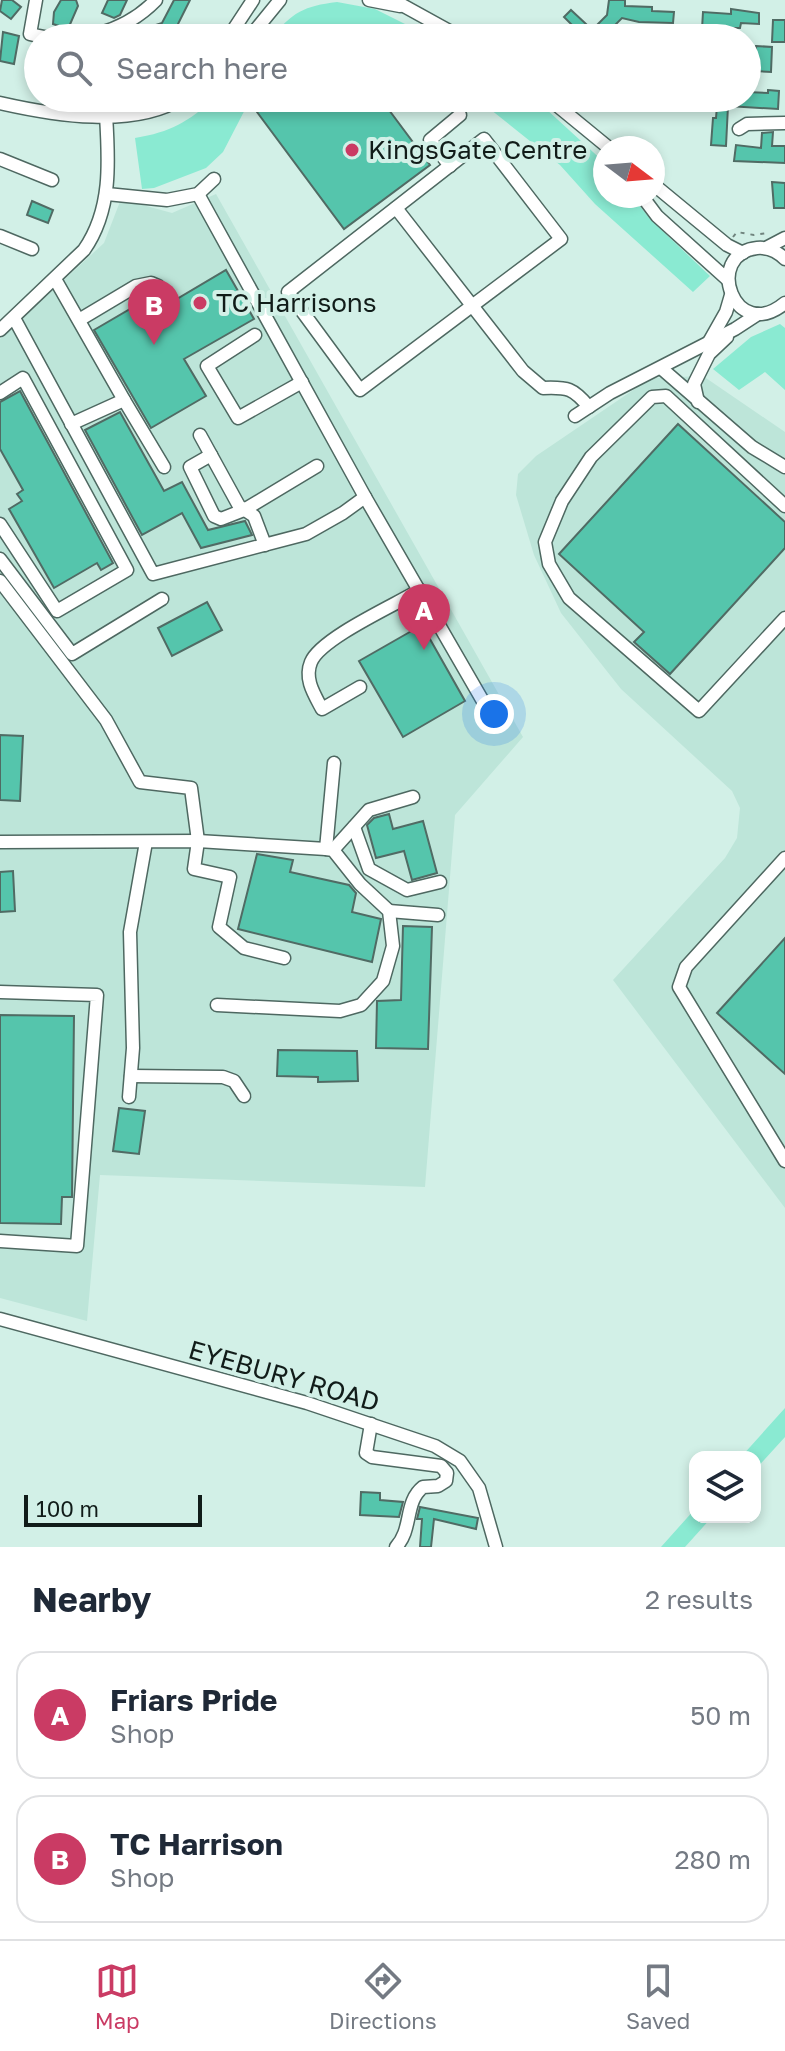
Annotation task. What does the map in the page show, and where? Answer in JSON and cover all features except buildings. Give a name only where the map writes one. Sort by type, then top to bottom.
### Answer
[{"type":"street","points":[[32,24],[36,0]]},
{"type":"street","points":[[121,24],[144,12],[154,0]]},
{"type":"street","points":[[237,24],[253,0]]},
{"type":"street","points":[[260,24],[280,0]]},
{"type":"street","points":[[369,0],[398,3],[436,24]]},
{"type":"street","points":[[0,103],[24,108]]},
{"type":"street","points":[[46,112],[67,116],[126,118],[143,112]]},
{"type":"street","points":[[106,115],[110,112]]},
{"type":"street","points":[[565,112],[595,136]]},
{"type":"street","points":[[0,330],[84,250],[95,235],[107,194],[106,115]]},
{"type":"street","points":[[450,166],[430,140],[460,115]]},
{"type":"street","points":[[739,129],[747,124],[785,123]]},
{"type":"street","points":[[484,139],[561,239],[360,390],[288,292],[396,208],[484,139]]},
{"type":"street","points":[[0,159],[52,180]]},
{"type":"street","points":[[107,194],[167,200],[198,194],[214,179]]},
{"type":"street","points":[[198,194],[365,497],[484,703]]},
{"type":"street","points":[[665,194],[727,245],[743,253],[766,248],[785,238]]},
{"type":"street","points":[[396,208],[523,371],[543,388],[560,387],[576,391],[589,407]]},
{"type":"street","points":[[651,208],[728,280]]},
{"type":"street","points":[[0,236],[32,249]]},
{"type":"street","points":[[766,248],[785,259]]},
{"type":"street","points":[[709,342],[726,312],[731,295],[730,270],[743,253]]},
{"type":"street","points":[[55,279],[164,467]]},
{"type":"street","points":[[79,320],[146,283],[158,286],[168,301]]},
{"type":"street","points":[[731,295],[742,308],[758,314]]},
{"type":"street","points":[[575,416],[610,393],[735,329],[758,314],[782,309]]},
{"type":"street","points":[[14,318],[153,574],[306,534],[365,497]]},
{"type":"street","points":[[698,402],[694,384],[709,354],[735,329]]},
{"type":"street","points":[[255,335],[207,366],[238,418],[302,382]]},
{"type":"street","points":[[661,368],[752,447],[785,467]]},
{"type":"street","points":[[0,393],[23,378],[127,570],[57,611],[0,524]]},
{"type":"street","points":[[785,506],[666,396],[652,397],[591,457],[562,501],[545,542],[549,564],[569,598],[699,711],[785,618]]},
{"type":"street","points":[[71,424],[124,400]]},
{"type":"street","points":[[200,435],[239,506],[254,516],[265,545]]},
{"type":"street","points":[[211,455],[190,467],[214,516],[221,519],[244,510],[317,466]]},
{"type":"street","points":[[0,559],[72,654],[162,599]]},
{"type":"street","points":[[0,581],[106,720],[140,782],[191,788],[198,841],[194,869],[230,877],[219,927],[244,948],[284,958]]},
{"type":"street","points":[[360,687],[322,709],[308,684],[310,663],[323,645],[420,590]]},
{"type":"street","points":[[334,763],[330,850],[389,911],[438,915]]},
{"type":"street","points":[[0,842],[198,841],[330,850],[369,810],[413,797]]},
{"type":"street","points":[[354,827],[369,869],[407,890],[440,882]]},
{"type":"street","points":[[129,1097],[130,932],[146,842]]},
{"type":"street","points":[[785,858],[686,967],[679,987],[785,1161]]},
{"type":"street","points":[[217,1005],[340,1011],[361,1005],[383,981],[390,958],[393,946],[389,911]]},
{"type":"street","points":[[0,992],[97,995],[77,1246],[0,1241]]},
{"type":"street","points":[[131,1076],[223,1077],[234,1081],[244,1096]]},
{"type":"street","name":"EYEBURY ROAD","points":[[0,1319],[307,1403],[435,1446],[460,1461],[479,1488],[496,1547]]},
{"type":"street","points":[[371,1424],[366,1453],[372,1457],[441,1466],[447,1473],[446,1481],[438,1486],[423,1487],[412,1497],[407,1528],[396,1547]]},
{"type":"path","points":[[727,245],[737,232],[754,235],[769,232]]},
{"type":"shaded area","points":[[216,194],[523,737],[455,815],[425,1187],[100,1175],[87,1321],[0,1298],[0,339],[104,243],[121,199],[172,213]]},
{"type":"shaded area","points":[[703,376],[785,432],[785,1208],[613,980],[725,858],[737,838],[740,808],[732,791],[621,689],[561,613],[534,555],[516,495],[518,474],[536,456],[651,378]]},
{"type":"green space","points":[[337,2],[375,9],[405,24],[284,24],[300,12]]},
{"type":"green space","points":[[244,112],[223,152],[206,168],[154,188],[142,189],[135,138],[159,133],[196,114]]},
{"type":"green space","points":[[494,112],[549,112],[593,152],[593,202],[560,165]]},
{"type":"green space","points":[[599,208],[641,208],[710,276],[693,292]]},
{"type":"green space","points":[[780,324],[785,328],[785,390],[765,372],[739,390],[713,369],[751,337]]},
{"type":"green space","points":[[785,1408],[785,1437],[761,1463],[761,1451],[746,1451]]},
{"type":"green space","points":[[689,1516],[689,1523],[707,1523],[685,1547],[661,1547]]},
{"type":"place","name":"KingsGate Centre","points":[[352,150]]},
{"type":"place","name":"TC Harrisons","points":[[200,303]]},
{"type":"place","name":"TC Harrison","points":[[154,345]]},
{"type":"place","name":"Friars Pride","points":[[424,650]]}]
